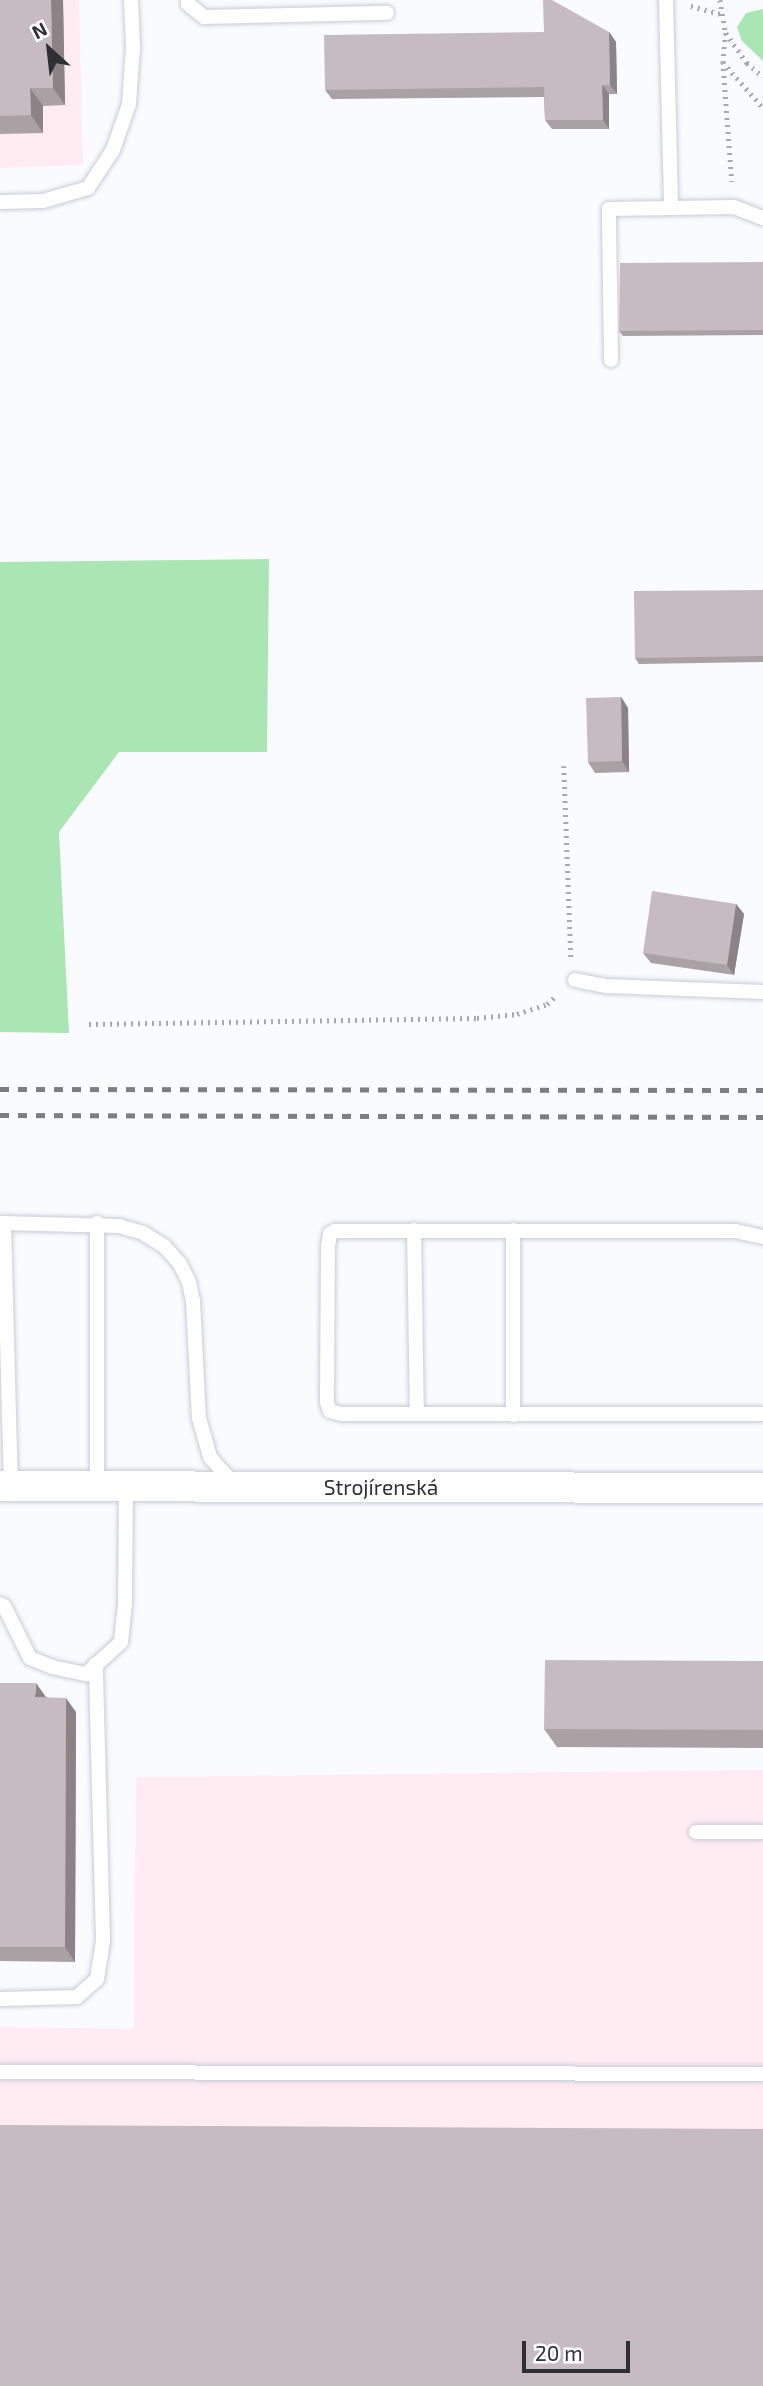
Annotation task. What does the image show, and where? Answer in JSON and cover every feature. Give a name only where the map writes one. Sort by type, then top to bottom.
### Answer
[{"type":"street","name":"Strojírenská","points":[[5,1486],[763,1488]]},
{"type":"lane","points":[[0,202],[43,201],[88,188],[113,150],[129,104],[133,47],[131,0]]},
{"type":"lane","points":[[188,0],[188,4],[204,17],[387,13]]},
{"type":"lane","points":[[666,0],[671,208]]},
{"type":"lane","points":[[611,360],[609,209],[734,207],[763,218]]},
{"type":"lane","points":[[575,980],[606,986],[763,992]]},
{"type":"lane","points":[[5,1486],[2,1223],[97,1223],[143,1233],[164,1246],[180,1264],[189,1282],[193,1301],[199,1418],[210,1457],[222,1474],[237,1487]]},
{"type":"lane","points":[[0,1604],[4,1606],[30,1658],[52,1667],[86,1674],[121,1642],[125,1603],[112,1486],[97,1223]]},
{"type":"lane","points":[[763,1237],[735,1231],[345,1229],[330,1234],[327,1402],[330,1411],[341,1414],[763,1414]]},
{"type":"lane","points":[[414,1230],[417,1414]]},
{"type":"lane","points":[[513,1230],[513,1415]]},
{"type":"lane","points":[[0,1999],[77,1997],[97,1979],[103,1940],[96,1664]]},
{"type":"lane","points":[[696,1832],[763,1832]]},
{"type":"lane","points":[[0,2072],[763,2074]]},
{"type":"path","points":[[720,0],[726,33],[747,63],[763,77]]},
{"type":"path","points":[[688,5],[721,14]]},
{"type":"path","points":[[726,33],[723,62],[734,207]]},
{"type":"path","points":[[723,62],[763,108]]},
{"type":"path","points":[[89,1024],[491,1016],[517,1014],[547,1004],[575,980],[568,944],[564,766]]},
{"type":"shaded area","points":[[0,0],[79,0],[83,165],[0,168]]},
{"type":"shaded area","points":[[763,1770],[763,2386],[0,2386],[0,2027],[134,2029],[136,1777]]},
{"type":"green space","points":[[763,9],[763,61],[742,41],[737,27],[746,13]]},
{"type":"green space","points":[[269,559],[267,752],[119,752],[59,832],[69,1033],[0,1032],[0,562]]},
{"type":"building","points":[[0,0],[51,0],[53,88],[30,88],[31,115],[0,116]]},
{"type":"building","points":[[543,0],[552,0],[609,32],[610,85],[602,85],[603,120],[545,120],[544,87],[325,90],[324,35],[544,32]]},
{"type":"building","points":[[763,262],[763,330],[619,331],[620,263]]},
{"type":"building","points":[[763,590],[763,656],[635,658],[634,591]]},
{"type":"building","points":[[621,697],[622,761],[588,762],[586,698]]},
{"type":"building","points":[[652,891],[736,904],[727,965],[643,953]]},
{"type":"building","points":[[545,1660],[763,1661],[763,1730],[544,1729]]},
{"type":"building","points":[[0,1683],[36,1683],[35,1697],[66,1698],[65,1947],[0,1947]]},
{"type":"building","points":[[0,2125],[763,2129],[763,2386],[0,2386]]},
{"type":"railway","points":[[0,1089],[763,1090]]},
{"type":"railway","points":[[0,1115],[763,1117]]}]
